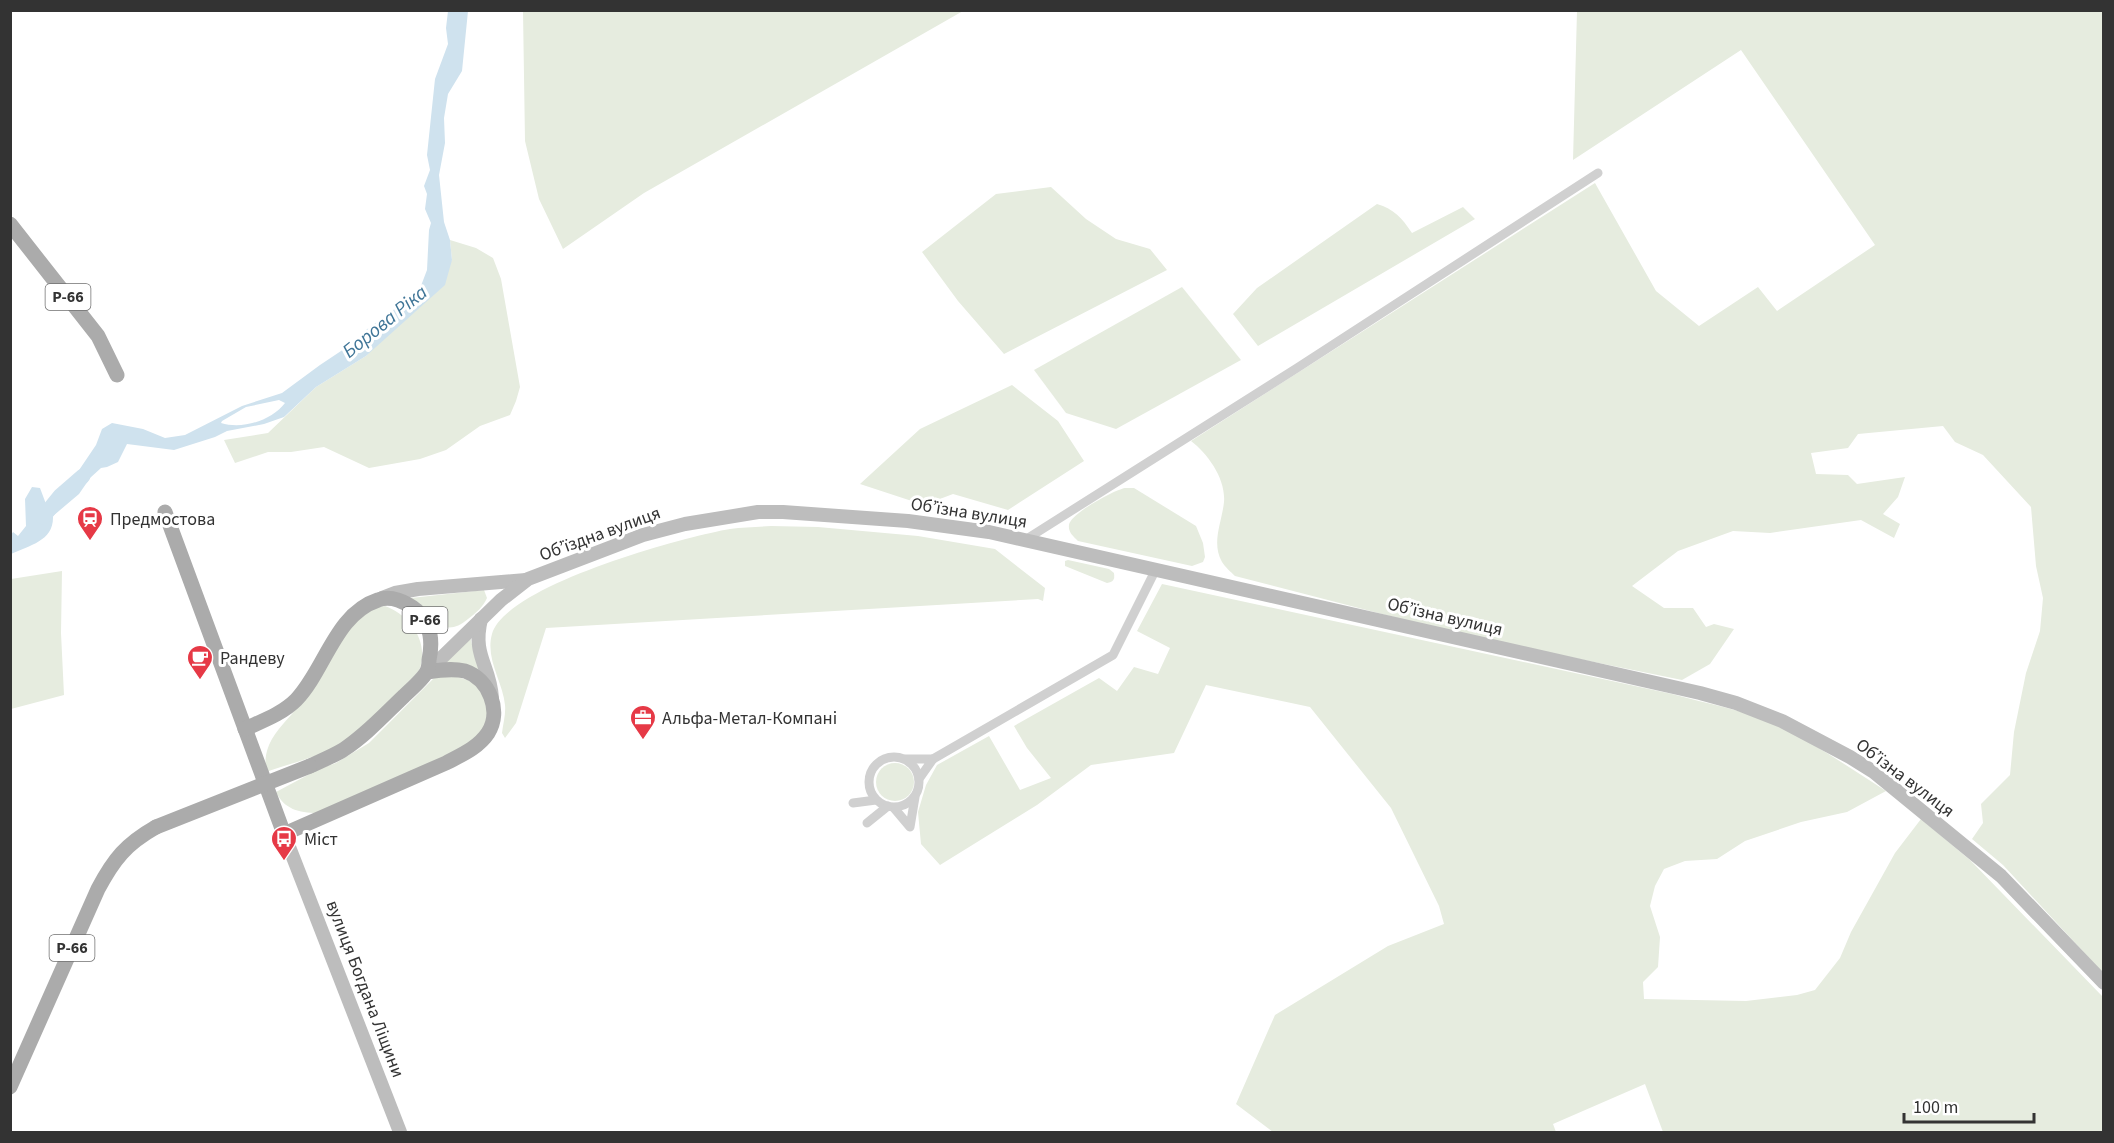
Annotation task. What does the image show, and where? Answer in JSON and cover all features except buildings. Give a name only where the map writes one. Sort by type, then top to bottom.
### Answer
[{"type":"main road","name":"Р-66","points":[[10,224],[98,336],[117,375]]},
{"type":"main road","points":[[165,512],[284,834],[446,763],[472,749],[489,731],[493,721],[493,700],[489,678],[478,650],[481,619]]},
{"type":"main road","name":"Об’їзна вулиця","points":[[685,524],[758,512],[783,512],[908,521],[988,532],[1700,693],[1736,704],[1782,721],[1851,757],[1874,772],[2001,876],[2103,983]]},
{"type":"main road","name":"Об’їздна вулиця","points":[[528,579],[643,535],[685,524]]},
{"type":"main road","points":[[379,599],[395,593],[418,589],[528,579]]},
{"type":"main road","points":[[427,672],[481,619],[528,579]]},
{"type":"main road","name":"Р-66","points":[[10,1087],[98,889],[111,865],[125,848],[156,827],[310,766],[341,751],[368,731],[427,672],[431,635],[426,623],[420,614],[405,603],[393,598],[379,599],[361,608],[347,621],[295,701],[272,716],[245,729]]},
{"type":"main road","points":[[427,672],[464,671],[479,680],[493,700]]},
{"type":"main road","name":"вулиця Богдана Ліщини","points":[[284,834],[400,1132]]},
{"type":"street","points":[[1025,540],[1297,368],[1598,173]]},
{"type":"street","points":[[868,789],[910,827],[919,779],[933,759],[1113,655],[1156,569]]},
{"type":"street","points":[[915,796],[908,804],[854,802],[868,789],[870,772],[878,761],[893,756],[906,759],[933,759]]},
{"type":"street","points":[[906,759],[916,769],[919,779]]},
{"type":"shaded area","points":[[523,10],[963,11],[644,193],[563,249],[539,199],[525,141]]},
{"type":"shaded area","points":[[1577,11],[2103,11],[2103,973],[2003,865],[1972,839],[1983,823],[1981,804],[2010,775],[2014,732],[2026,673],[2040,631],[2043,598],[2036,566],[2031,507],[1983,455],[1955,442],[1943,426],[1858,434],[1848,448],[1811,453],[1816,474],[1848,475],[1857,484],[1905,477],[1898,497],[1883,514],[1900,524],[1894,538],[1861,520],[1770,533],[1733,531],[1678,551],[1632,586],[1664,608],[1693,608],[1706,627],[1714,624],[1734,629],[1710,664],[1682,680],[1405,620],[1235,576],[1222,562],[1217,540],[1224,502],[1222,485],[1215,468],[1191,441],[1595,183],[1656,291],[1699,326],[1758,287],[1777,311],[1875,245],[1741,50],[1573,160]]},
{"type":"shaded area","points":[[1051,187],[1086,219],[1116,239],[1150,249],[1167,270],[1004,354],[958,301],[922,252],[996,194]]},
{"type":"shaded area","points":[[1377,204],[1397,215],[1412,233],[1463,207],[1475,219],[1258,346],[1233,314],[1257,288]]},
{"type":"shaded area","points":[[450,240],[476,248],[493,258],[501,279],[520,387],[510,415],[480,426],[446,450],[420,459],[369,468],[324,447],[291,452],[268,452],[235,463],[224,440],[268,433],[316,387],[366,356],[452,260]]},
{"type":"shaded area","points":[[1182,287],[1241,360],[1116,429],[1066,413],[1034,370]]},
{"type":"shaded area","points":[[1012,385],[1058,421],[1084,461],[1008,510],[953,494],[924,505],[860,484],[920,429]]},
{"type":"shaded area","points":[[1125,488],[1134,488],[1196,526],[1203,543],[1205,557],[1203,562],[1192,566],[1078,541],[1071,534],[1069,525],[1071,520],[1093,503]]},
{"type":"shaded area","points":[[745,527],[818,527],[918,536],[995,549],[1045,588],[1043,601],[1038,599],[546,628],[516,723],[505,738],[502,733],[505,715],[504,696],[490,643],[492,634],[504,616],[528,598],[598,566],[707,534]]},
{"type":"shaded area","points":[[1065,561],[1109,569],[1114,573],[1114,579],[1107,583],[1065,566]]},
{"type":"shaded area","points":[[62,571],[61,633],[64,695],[11,709],[11,579]]},
{"type":"shaded area","points":[[1162,584],[1672,694],[1753,716],[1779,726],[1806,741],[1886,791],[1847,812],[1801,822],[1745,841],[1717,859],[1685,861],[1664,869],[1655,886],[1650,906],[1660,937],[1658,967],[1643,982],[1644,999],[1746,1001],[1797,995],[1815,990],[1840,958],[1851,932],[1895,853],[1921,819],[1970,860],[2103,997],[2103,1132],[1663,1132],[1645,1084],[1553,1124],[1556,1132],[1273,1132],[1236,1104],[1275,1015],[1388,946],[1444,924],[1439,906],[1391,808],[1310,707],[1206,685],[1174,753],[1091,765],[1037,805],[940,865],[921,844],[918,812],[926,785],[937,765],[989,736],[1020,790],[1051,778],[1027,748],[1014,726],[1099,678],[1117,691],[1134,667],[1158,674],[1170,648],[1137,631]]},
{"type":"shaded area","points":[[484,590],[487,598],[481,607],[459,625],[451,627],[444,627],[430,618],[411,598]]},
{"type":"shaded area","points":[[385,606],[409,622],[419,638],[422,658],[418,672],[376,716],[340,744],[314,756],[266,772],[266,755],[272,739],[299,705],[336,646],[360,619],[372,610]]},
{"type":"shaded area","points":[[470,636],[473,649],[486,680],[442,663]]},
{"type":"shaded area","points":[[448,675],[473,683],[481,692],[491,716],[475,744],[317,813],[293,809],[279,798],[276,792],[319,769],[336,763],[369,743],[434,678]]},
{"type":"shaded area","points":[[895,763],[909,768],[914,782],[909,796],[895,801],[881,796],[876,782],[881,768]]},
{"type":"water","points":[[448,11],[468,11],[462,71],[448,94],[444,118],[445,143],[439,175],[444,222],[450,240],[452,260],[445,285],[366,356],[316,387],[284,417],[264,424],[227,431],[174,450],[127,444],[118,462],[101,468],[90,478],[79,494],[53,516],[50,531],[45,537],[11,554],[11,535],[13,532],[18,536],[26,526],[25,499],[32,487],[40,488],[46,504],[62,500],[71,482],[96,445],[102,429],[112,423],[143,429],[165,438],[185,435],[242,406],[282,393],[356,341],[366,330],[419,291],[427,270],[431,223],[425,209],[427,194],[424,186],[430,170],[427,155],[435,79],[448,44],[446,28]],"holes":[[[279,400],[285,403],[273,414],[256,422],[238,425],[221,423],[246,407]]]},
{"type":"waterway","name":"Борова Ріка","points":[[43,517],[60,496],[83,476]]},
{"type":"place","name":"Предмостова","points":[[90,542]]},
{"type":"place","name":"Рандеву","points":[[200,681]]},
{"type":"place","name":"Альфа-Метал-Компані","points":[[643,741]]},
{"type":"place","name":"Міст","points":[[284,862]]}]
